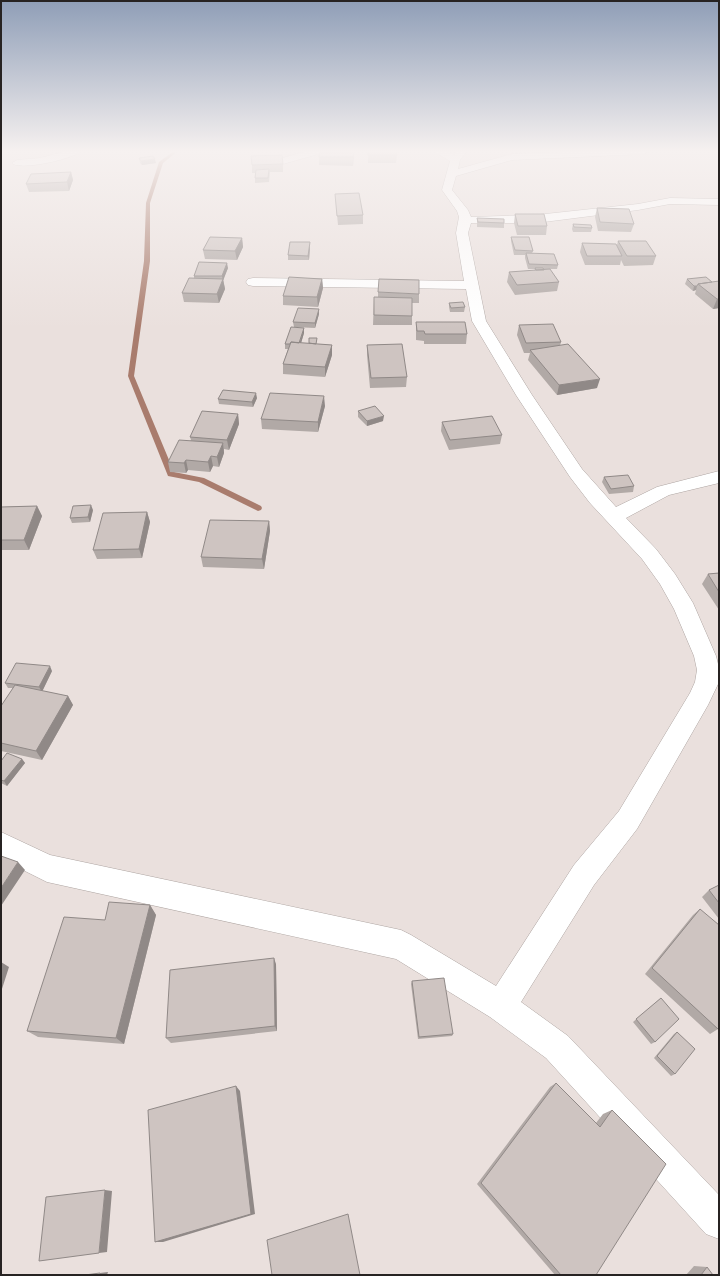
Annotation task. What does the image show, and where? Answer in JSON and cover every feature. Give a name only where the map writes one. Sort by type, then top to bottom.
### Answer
[{"type":"street","points":[[462,211],[465,219],[462,233],[479,322],[572,467],[597,499],[649,554],[668,579],[685,609],[705,656],[708,670],[707,682],[700,698],[628,820],[584,875],[501,1006]]},
{"type":"street","points":[[465,219],[492,221],[536,219],[608,211]]},
{"type":"street","points":[[253,282],[472,285]]},
{"type":"street","points":[[614,516],[663,491],[719,477]]},
{"type":"street","points":[[1,845],[48,868],[401,945],[501,1006],[557,1047],[719,1221]]},
{"type":"building","points":[[337,211],[362,211],[363,215],[337,216]]},
{"type":"building","points":[[598,211],[630,211],[634,224],[600,222]]},
{"type":"building","points":[[515,214],[544,214],[547,226],[518,226]]},
{"type":"building","points":[[477,218],[504,219],[504,223],[478,222]]},
{"type":"building","points":[[573,224],[591,225],[592,228],[574,227]]},
{"type":"building","points":[[210,237],[242,238],[235,251],[203,250]]},
{"type":"building","points":[[511,237],[529,237],[533,251],[515,250]]},
{"type":"building","points":[[618,241],[646,241],[656,256],[627,256]]},
{"type":"building","points":[[290,242],[310,242],[308,256],[288,255]]},
{"type":"building","points":[[582,243],[616,244],[622,256],[587,256]]},
{"type":"building","points":[[526,253],[554,254],[558,265],[529,264]]},
{"type":"building","points":[[199,262],[227,263],[222,276],[194,276]]},
{"type":"building","points":[[535,268],[543,268],[544,270],[536,270]]},
{"type":"building","points":[[550,269],[559,282],[517,285],[509,272]]},
{"type":"building","points":[[289,277],[322,279],[317,297],[283,296]]},
{"type":"building","points":[[706,277],[712,282],[698,284],[697,286],[694,286],[687,279]]},
{"type":"building","points":[[189,278],[223,279],[217,294],[182,293]]},
{"type":"building","points":[[379,279],[419,280],[419,294],[378,292]]},
{"type":"building","points":[[719,281],[719,299],[698,284]]},
{"type":"building","points":[[374,297],[412,298],[412,316],[374,315]]},
{"type":"building","points":[[463,302],[465,307],[451,308],[449,303]]},
{"type":"building","points":[[298,308],[319,309],[315,323],[293,322]]},
{"type":"building","points":[[416,322],[465,322],[467,334],[425,334],[424,331],[417,331]]},
{"type":"building","points":[[553,324],[561,342],[526,343],[519,325]]},
{"type":"building","points":[[291,327],[304,328],[299,343],[291,342],[290,344],[285,344]]},
{"type":"building","points":[[309,338],[317,338],[316,344],[309,343]]},
{"type":"building","points":[[291,342],[332,345],[325,367],[283,364]]},
{"type":"building","points":[[402,344],[407,377],[371,378],[367,345]]},
{"type":"building","points":[[568,344],[600,379],[559,385],[530,350]]},
{"type":"building","points":[[223,390],[256,393],[252,402],[218,399]]},
{"type":"building","points":[[270,393],[324,396],[318,422],[261,419]]},
{"type":"building","points":[[375,406],[384,416],[367,421],[358,411]]},
{"type":"building","points":[[202,411],[238,414],[227,440],[190,437]]},
{"type":"building","points":[[492,416],[502,435],[450,440],[442,422]]},
{"type":"building","points":[[179,440],[223,443],[217,457],[211,456],[208,462],[186,460],[184,463],[168,462]]},
{"type":"building","points":[[628,475],[634,486],[611,489],[604,477]]},
{"type":"building","points":[[91,505],[88,517],[70,518],[73,506]]},
{"type":"building","points":[[37,506],[24,540],[1,540],[1,507]]},
{"type":"building","points":[[147,512],[139,549],[93,550],[103,513]]},
{"type":"building","points":[[210,520],[269,521],[262,559],[201,557]]},
{"type":"building","points":[[719,573],[719,592],[708,574]]},
{"type":"building","points":[[16,663],[50,666],[39,687],[5,683]]},
{"type":"building","points":[[15,685],[68,696],[36,751],[1,743],[1,706]]},
{"type":"building","points":[[7,753],[22,759],[4,781],[1,780],[1,761]]},
{"type":"building","points":[[1,856],[18,862],[1,888]]},
{"type":"building","points":[[719,885],[719,903],[709,890]]},
{"type":"building","points":[[109,902],[150,905],[116,1038],[27,1031],[64,917],[105,920]]},
{"type":"building","points":[[700,909],[719,925],[718,1029],[652,968]]},
{"type":"building","points":[[274,958],[275,1026],[166,1038],[170,970]]},
{"type":"building","points":[[444,978],[453,1034],[419,1037],[412,981]]},
{"type":"building","points":[[661,998],[679,1019],[655,1042],[636,1019]]},
{"type":"building","points":[[677,1032],[695,1049],[675,1074],[657,1056]]},
{"type":"building","points":[[556,1083],[600,1127],[612,1110],[666,1164],[596,1275],[561,1275],[481,1183]]},
{"type":"building","points":[[236,1086],[251,1214],[155,1242],[148,1110]]},
{"type":"building","points":[[105,1190],[99,1253],[39,1261],[46,1197]]},
{"type":"building","points":[[348,1214],[360,1275],[272,1275],[267,1240]]},
{"type":"building","points":[[707,1267],[713,1275],[701,1275]]},
{"type":"building","points":[[100,1273],[100,1275],[85,1275]]},
{"type":"waterway","points":[[148,211],[147,261],[131,376],[171,474],[201,480],[258,508]]}]
